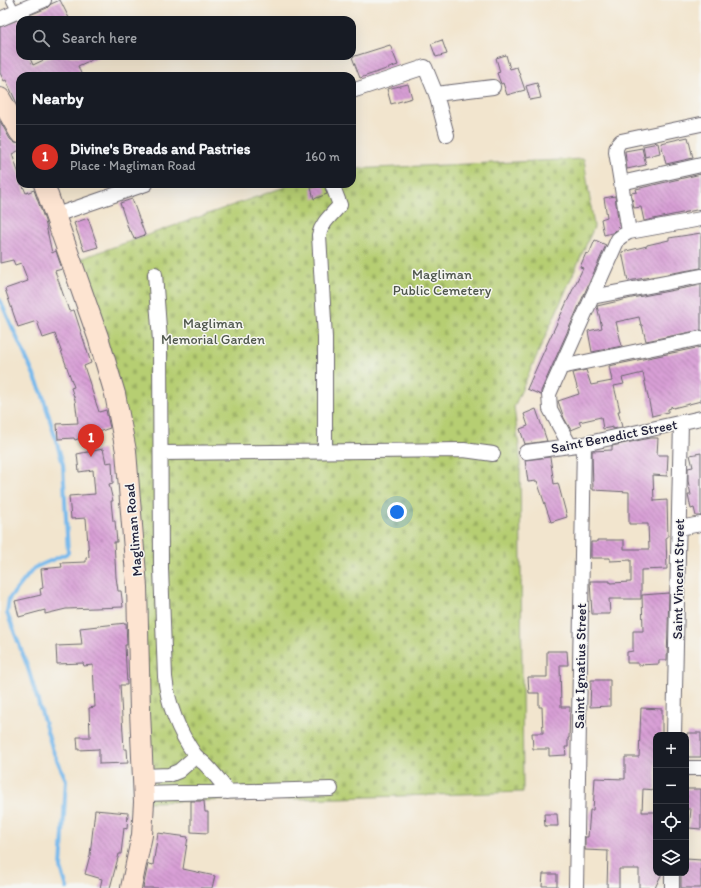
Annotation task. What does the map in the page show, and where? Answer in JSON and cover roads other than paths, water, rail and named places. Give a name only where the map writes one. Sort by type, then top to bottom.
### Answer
[{"type":"street","points":[[0,19],[13,6],[44,0]]},
{"type":"street","points":[[356,90],[425,67],[436,94],[447,135]]},
{"type":"street","points":[[436,94],[493,87]]},
{"type":"street","points":[[0,98],[16,126]]},
{"type":"street","points":[[629,232],[616,146],[621,141],[701,124]]},
{"type":"street","points":[[621,183],[701,165]]},
{"type":"street","name":"Magliman Road","points":[[46,188],[98,337],[115,394],[126,450],[137,587],[143,785],[142,834],[131,888]]},
{"type":"street","points":[[56,215],[134,188]]},
{"type":"street","points":[[325,451],[325,338],[319,235],[325,222],[340,204],[334,188]]},
{"type":"street","points":[[570,446],[550,409],[549,394],[618,239],[629,232],[701,220]]},
{"type":"street","points":[[155,274],[160,341],[161,568],[166,684],[170,707],[196,756],[220,780],[228,792]]},
{"type":"street","points":[[592,297],[701,276]]},
{"type":"street","points":[[561,367],[701,338]]},
{"type":"street","name":"Saint Benedict Street","points":[[526,452],[584,444],[701,418]]},
{"type":"street","name":"Saint Vincent Street","points":[[674,732],[682,422]]},
{"type":"street","name":"Saint Ignatius Street","points":[[576,888],[584,444]]},
{"type":"street","points":[[161,453],[464,450],[493,454]]},
{"type":"street","points":[[679,528],[701,524]]},
{"type":"street","points":[[143,785],[179,771],[196,756]]},
{"type":"street","points":[[689,768],[701,768]]},
{"type":"street","points":[[143,785],[228,792],[331,789]]},
{"type":"street","points":[[672,876],[672,888]]},
{"type":"waterway","points":[[0,300],[42,393],[63,464],[68,553],[34,568],[9,599],[7,613],[27,665],[53,751],[66,780],[61,868],[67,888]]},
{"type":"place","name":"Divine's Breads and Pastries","points":[[91,457]]},
{"type":"park label","name":"Magliman Public Cemetery","points":[[442,282]]},
{"type":"park label","name":"Magliman Memorial Garden","points":[[213,332]]}]
